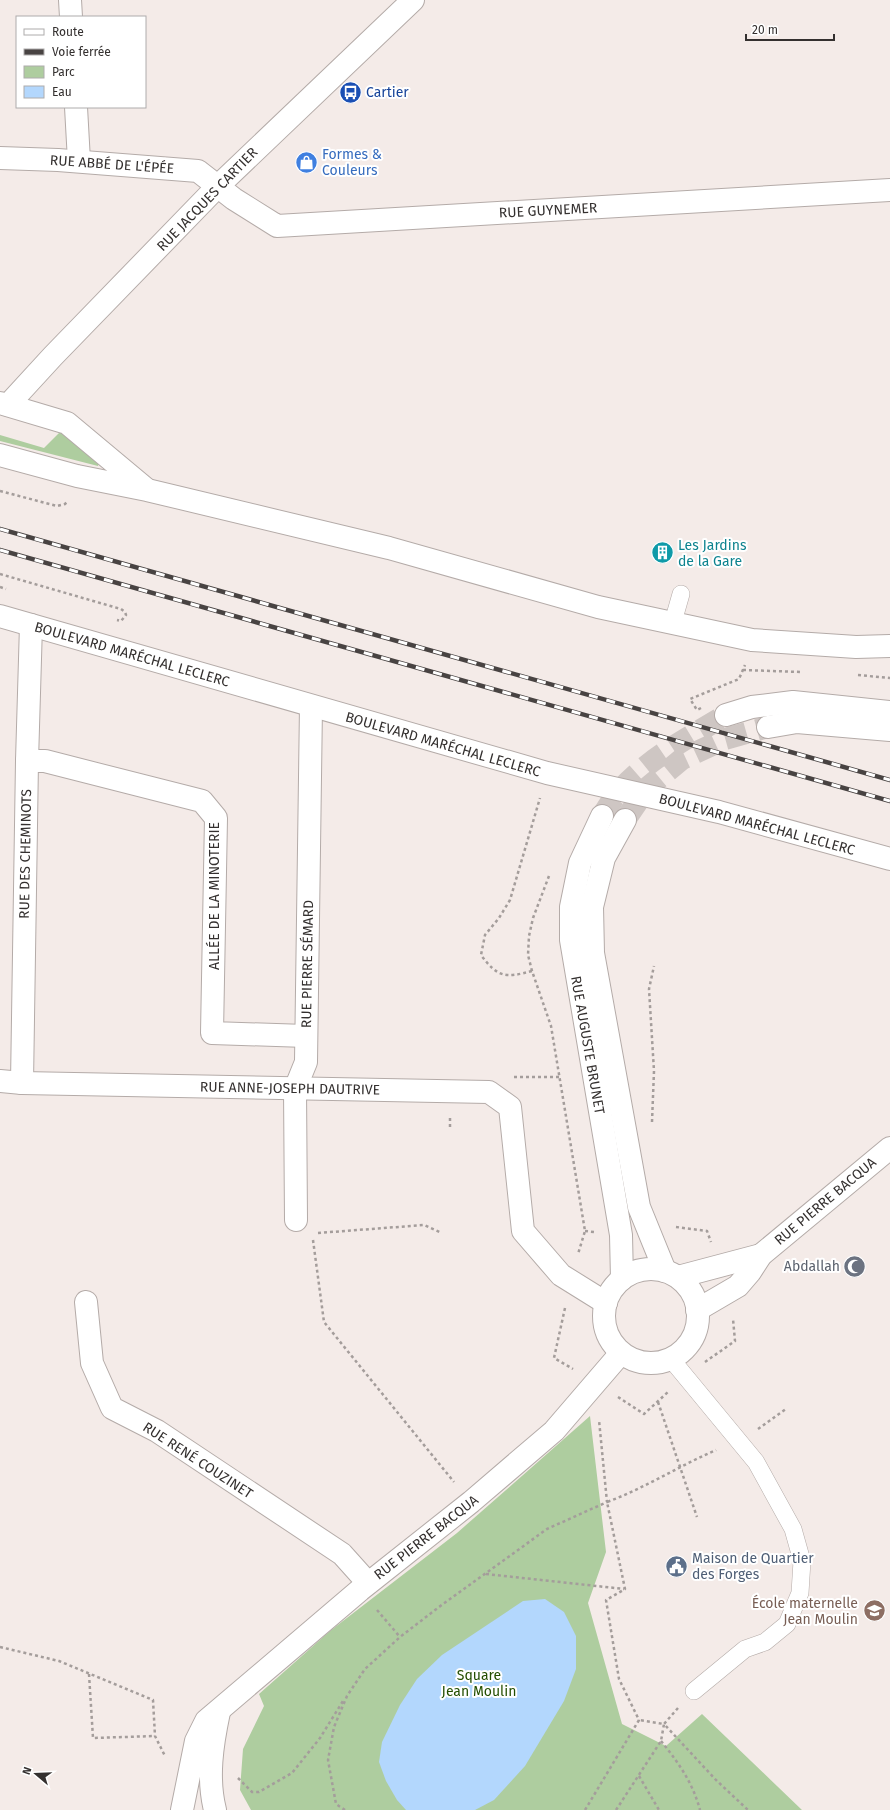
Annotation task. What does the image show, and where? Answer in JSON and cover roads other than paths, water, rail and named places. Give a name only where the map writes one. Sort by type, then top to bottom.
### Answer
[{"type":"street","points":[[70,0],[71,16]]},
{"type":"street","name":"RUE JACQUES CARTIER","points":[[4,404],[53,356],[217,187],[413,0]]},
{"type":"street","points":[[76,108],[79,161]]},
{"type":"street","name":"RUE ABBÉ DE L'ÉPÉE","points":[[0,158],[79,161],[198,171],[217,187]]},
{"type":"street","name":"RUE GUYNEMER","points":[[217,187],[278,226],[890,190]]},
{"type":"street","points":[[4,404],[67,423],[147,490]]},
{"type":"street","points":[[0,455],[78,476],[147,490],[389,548],[598,607],[752,640],[856,647],[890,646]]},
{"type":"street","name":"BOULEVARD MARÉCHAL LECLERC","points":[[0,616],[547,773],[719,812],[890,859]]},
{"type":"street","name":"RUE DES CHEMINOTS","points":[[22,1083],[27,761],[31,625]]},
{"type":"street","points":[[726,716],[752,707],[793,702],[890,712]]},
{"type":"street","name":"RUE PIERRE SÉMARD","points":[[296,1220],[295,1089],[306,1062],[311,706]]},
{"type":"street","points":[[768,727],[797,722],[890,730]]},
{"type":"street","name":"ALLÉE DE LA MINOTERIE","points":[[27,761],[45,761],[202,801],[216,818],[212,1033],[306,1036]]},
{"type":"street","name":"RUE AUGUSTE BRUNET","points":[[602,816],[580,863],[571,907],[571,940],[621,1235],[622,1279]]},
{"type":"street","name":"RUE AUGUSTE BRUNET","points":[[625,820],[604,858],[592,907],[593,953],[639,1207],[671,1274]]},
{"type":"street","name":"RUE ANNE-JOSEPH DAUTRIVE","points":[[0,1081],[22,1083],[489,1092],[510,1107],[524,1231],[561,1275],[606,1303]]},
{"type":"street","name":"RUE PIERRE BACQUA","points":[[697,1310],[738,1286],[750,1272],[761,1255],[890,1148]]},
{"type":"street","name":"RUE PIERRE BACQUA","points":[[671,1274],[761,1255]]},
{"type":"street","points":[[654,1269],[671,1274],[691,1292],[697,1310],[697,1321],[692,1337],[681,1352],[671,1359],[658,1363],[645,1363],[632,1360],[621,1353],[613,1345],[604,1325],[606,1303],[614,1287],[631,1273],[654,1269]]},
{"type":"street","name":"RUE RENÉ COUZINET","points":[[86,1302],[92,1363],[112,1408],[157,1431],[342,1554],[364,1586]]},
{"type":"street","name":"RUE PIERRE BACQUA","points":[[182,1810],[212,1747],[219,1710],[364,1586],[471,1502],[554,1431],[621,1353]]},
{"type":"street","name":"RUE PIERRE BACQUA","points":[[201,1768],[215,1810]]},
{"type":"lane","points":[[673,622],[681,594]]},
{"type":"lane","points":[[671,1359],[756,1462],[793,1529],[802,1561],[800,1593],[787,1624],[765,1642],[745,1649],[694,1691]]},
{"type":"water","points":[[545,1599],[564,1612],[576,1636],[576,1669],[564,1701],[525,1766],[494,1800],[475,1810],[406,1810],[397,1800],[386,1781],[379,1762],[382,1742],[400,1705],[417,1679],[442,1655],[523,1601]]},
{"type":"tunnel","points":[[602,816],[616,795],[627,782],[640,771],[668,750],[726,715]]},
{"type":"tunnel","points":[[625,820],[647,788],[682,759],[725,739],[768,727]]},
{"type":"railway","points":[[0,529],[890,780]]},
{"type":"railway","points":[[0,550],[890,801]]},
{"type":"place","name":"Cartier","points":[[350,92]]},
{"type":"place","name":"Formes & Couleurs","points":[[307,162]]},
{"type":"place","name":"Les Jardins de la Gare","points":[[662,553]]},
{"type":"place","name":"Abdallah","points":[[855,1266]]},
{"type":"place","name":"Maison de Quartier des Forges","points":[[677,1566]]},
{"type":"place","name":"École maternelle Jean Moulin","points":[[874,1611]]},
{"type":"park label","name":"Square Jean Moulin","points":[[479,1684]]}]
